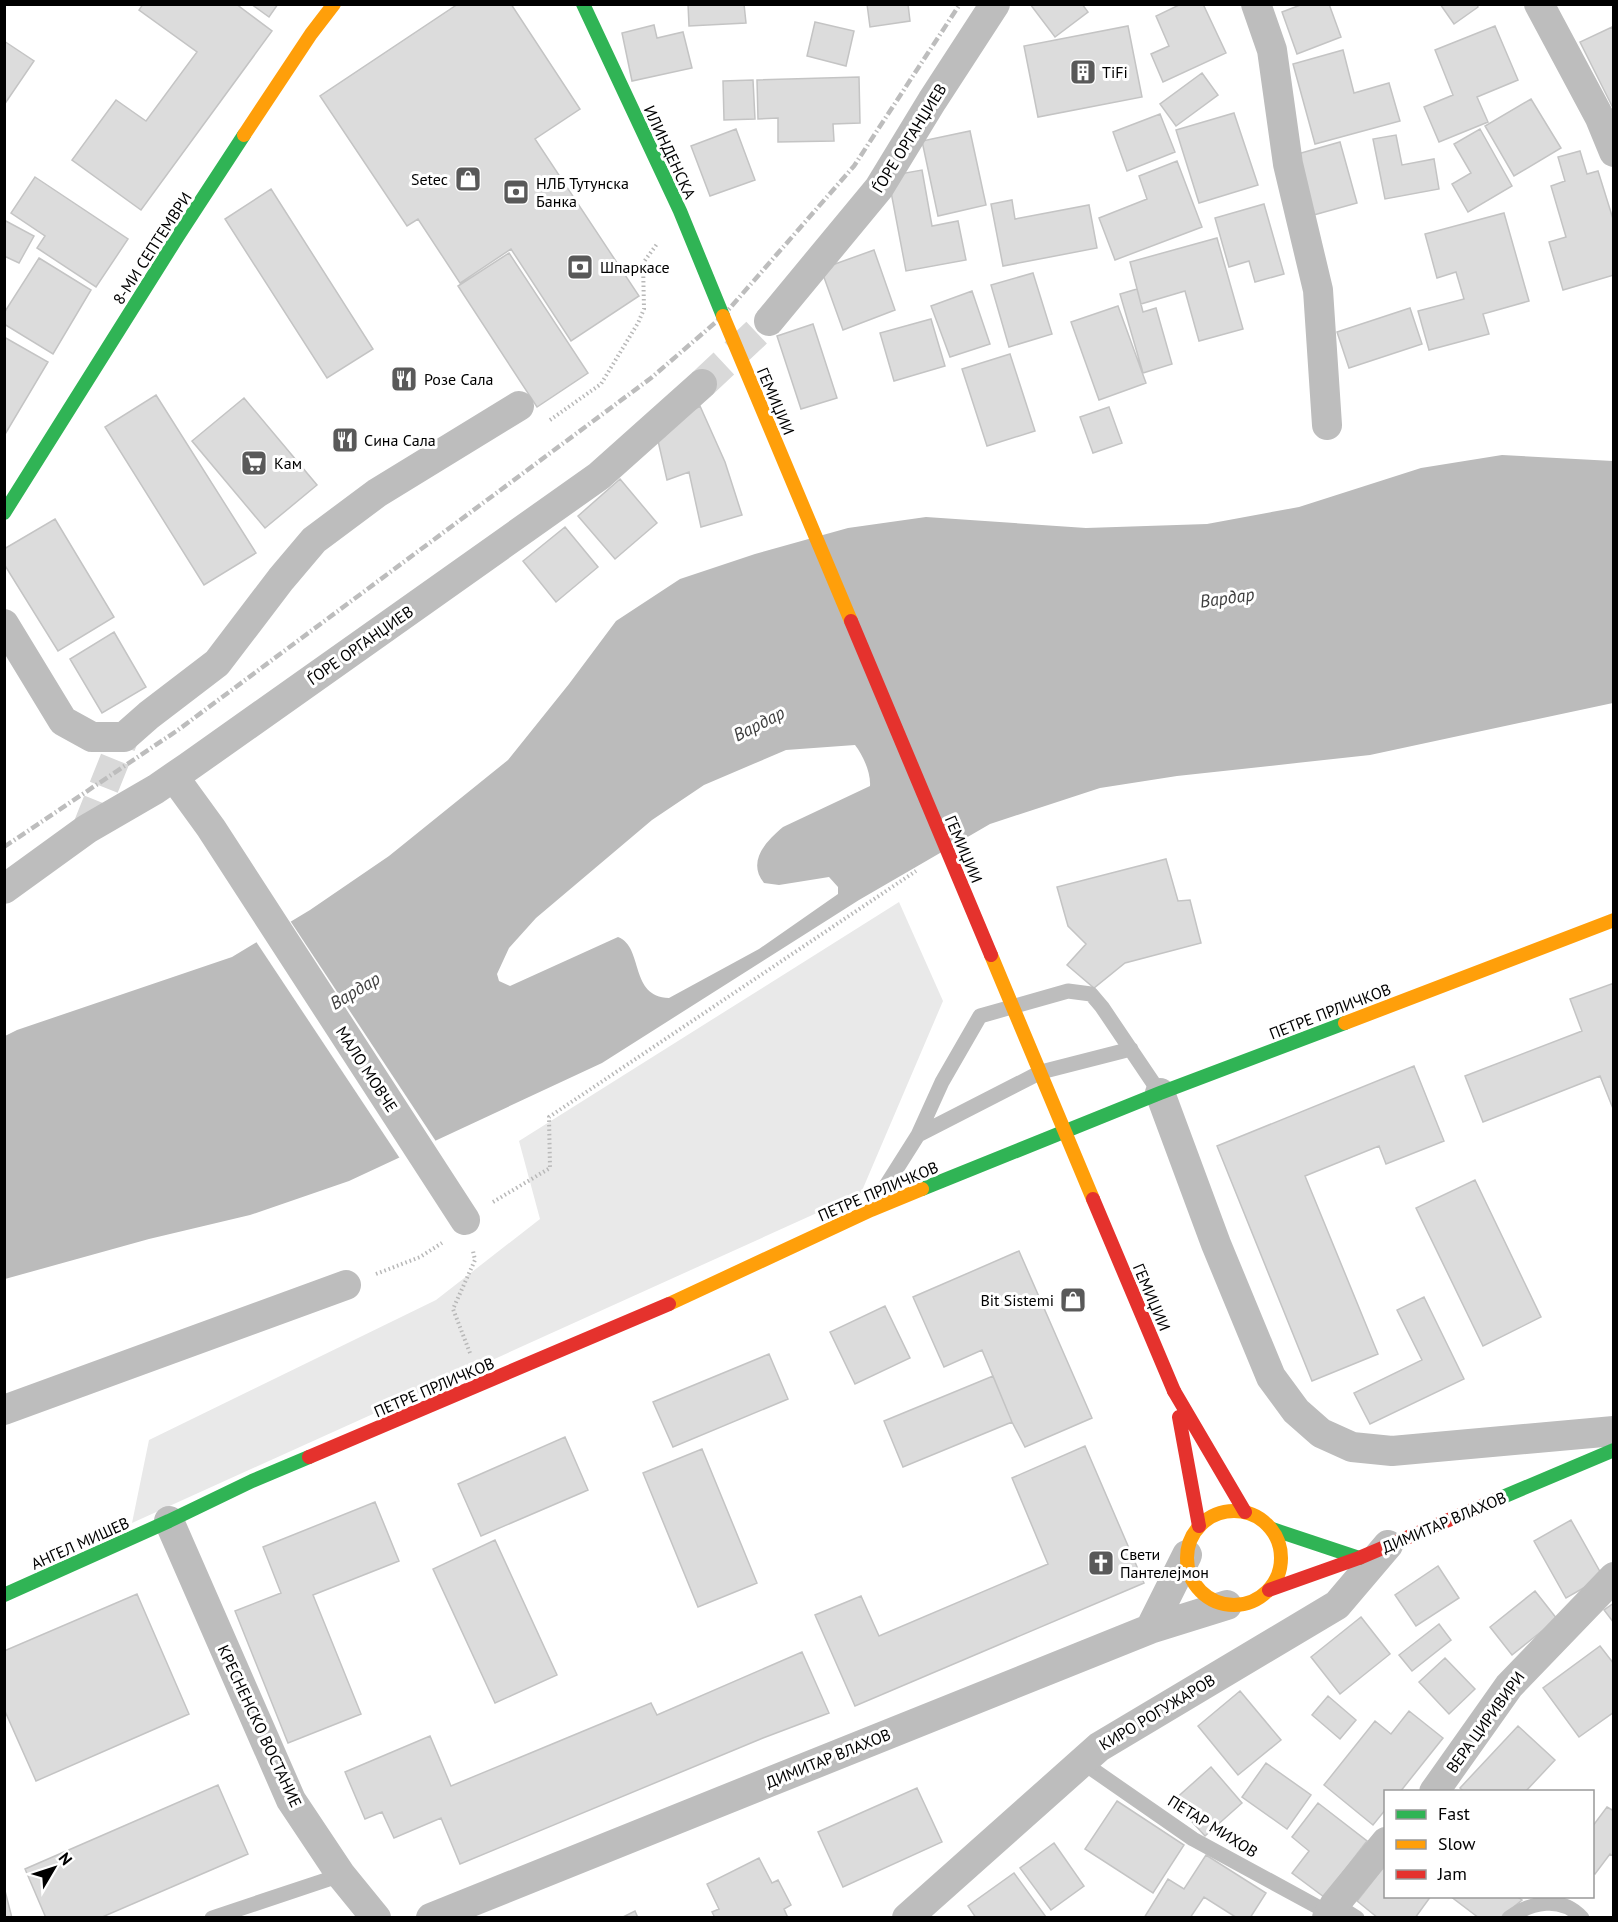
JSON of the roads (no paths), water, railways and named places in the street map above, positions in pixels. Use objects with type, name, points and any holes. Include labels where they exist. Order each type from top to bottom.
[{"type":"main road","name":"8-МИ СЕПТЕМВРИ","points":[[4,513],[178,236],[311,34],[334,4]]},
{"type":"main road","name":"ИЛИНДЕНСКА","points":[[583,4],[680,211],[723,316]]},
{"type":"main road","name":"ГЕМИЏИИ","points":[[723,316],[1175,1393]]},
{"type":"main road","name":"ПЕТРЕ ПРЛИЧКОВ","points":[[169,1521],[252,1481],[652,1312],[871,1210],[1160,1093],[1614,920]]},
{"type":"main road","points":[[1175,1393],[1245,1512]]},
{"type":"main road","points":[[1175,1393],[1199,1526]]},
{"type":"main road","name":"ДИМИТАР ВЛАХОВ","points":[[1269,1590],[1359,1558],[1614,1450]]},
{"type":"main road","points":[[1228,1511],[1245,1512],[1260,1518],[1272,1530],[1279,1544],[1281,1560],[1278,1576],[1269,1590],[1257,1599],[1243,1604],[1227,1605],[1211,1599],[1198,1588],[1189,1573],[1187,1556],[1190,1540],[1199,1526],[1212,1516],[1228,1511]]},
{"type":"main road","name":"АНГЕЛ МИШЕВ","points":[[4,1595],[169,1521]]},
{"type":"main road","points":[[1272,1530],[1359,1558]]},
{"type":"street","name":"ЃОРЕ ОРГАНЏИЕВ","points":[[769,321],[879,188],[995,4]]},
{"type":"street","points":[[1256,4],[1272,50],[1288,164],[1318,290],[1327,425]]},
{"type":"street","points":[[1539,4],[1600,118],[1614,152]]},
{"type":"street","name":"ЃОРЕ ОРГАНЏИЕВ","points":[[4,889],[87,829],[174,777],[599,476],[702,384]]},
{"type":"street","points":[[4,624],[63,721],[92,737],[124,737],[148,715],[217,663],[314,540],[377,493],[519,406]]},
{"type":"street","name":"МАЛО МОВЧЕ","points":[[174,777],[211,828],[465,1220]]},
{"type":"street","points":[[1160,1093],[1216,1244],[1271,1377],[1296,1411],[1320,1433],[1352,1447],[1392,1451],[1614,1431]]},
{"type":"street","points":[[4,1410],[346,1285]]},
{"type":"street","name":"КРЕСНЕНСКО ВОСТАНИЕ","points":[[169,1521],[291,1800],[341,1875],[375,1917]]},
{"type":"street","name":"КИРО РОГУЖАРОВ","points":[[907,1917],[1098,1747],[1337,1605],[1388,1545]]},
{"type":"street","points":[[1150,1629],[1187,1556]]},
{"type":"street","name":"ВЕРА ЦИРИВИРИ","points":[[1435,1790],[1509,1686],[1614,1577]]},
{"type":"street","name":"ДИМИТАР ВЛАХОВ","points":[[431,1917],[1150,1629],[1227,1605]]},
{"type":"street","points":[[1337,1913],[1384,1845]]},
{"type":"lane","points":[[871,1210],[918,1135],[942,1082],[980,1016],[1068,991],[1091,994],[1160,1093]]},
{"type":"lane","points":[[918,1135],[1041,1072],[1131,1049]]},
{"type":"lane","name":"ПЕТАР МИХОВ","points":[[1082,1762],[1193,1839],[1337,1913]]},
{"type":"lane","points":[[212,1917],[341,1875]]},
{"type":"lane","points":[[1509,1917],[1527,1906],[1539,1903],[1570,1908],[1582,1917]]},
{"type":"water","name":"Вардар","points":[[1502,455],[1613,461],[1613,703],[1370,755],[1177,776],[1100,788],[990,824],[859,900],[602,1063],[349,1181],[250,1215],[149,1239],[5,1279],[5,1036],[232,957],[310,910],[389,856],[508,760],[616,621],[680,579],[755,554],[848,528],[926,517],[1086,528],[1207,524],[1299,507],[1421,468]],"holes":[[[855,745],[864,759],[870,786],[783,827],[760,853],[757,867],[764,883],[779,885],[829,877],[838,887],[838,894],[759,949],[669,998],[656,996],[648,989],[642,981],[626,942],[618,937],[510,986],[499,981],[497,974],[509,948],[536,918],[652,820],[704,785],[786,750]]]},
{"type":"tunnel","points":[[702,384],[769,321]]},
{"type":"tunnel","points":[[87,829],[124,737]]},
{"type":"railway","points":[[4,847],[178,730],[651,378],[723,316],[854,166],[960,4]]},
{"type":"place","name":"TiFi","points":[[1083,72]]},
{"type":"place","name":"Setec","points":[[468,179]]},
{"type":"place","name":"НЛБ Тутунска Банка","points":[[516,192]]},
{"type":"place","name":"Шпаркасе","points":[[580,267]]},
{"type":"place","name":"Розе Сала","points":[[404,379]]},
{"type":"place","name":"Сина Сала","points":[[345,440]]},
{"type":"place","name":"Кам","points":[[254,463]]},
{"type":"place","name":"Bit Sistemi","points":[[1073,1300]]},
{"type":"place","name":"Свети Пантелејмон","points":[[1101,1563]]}]
